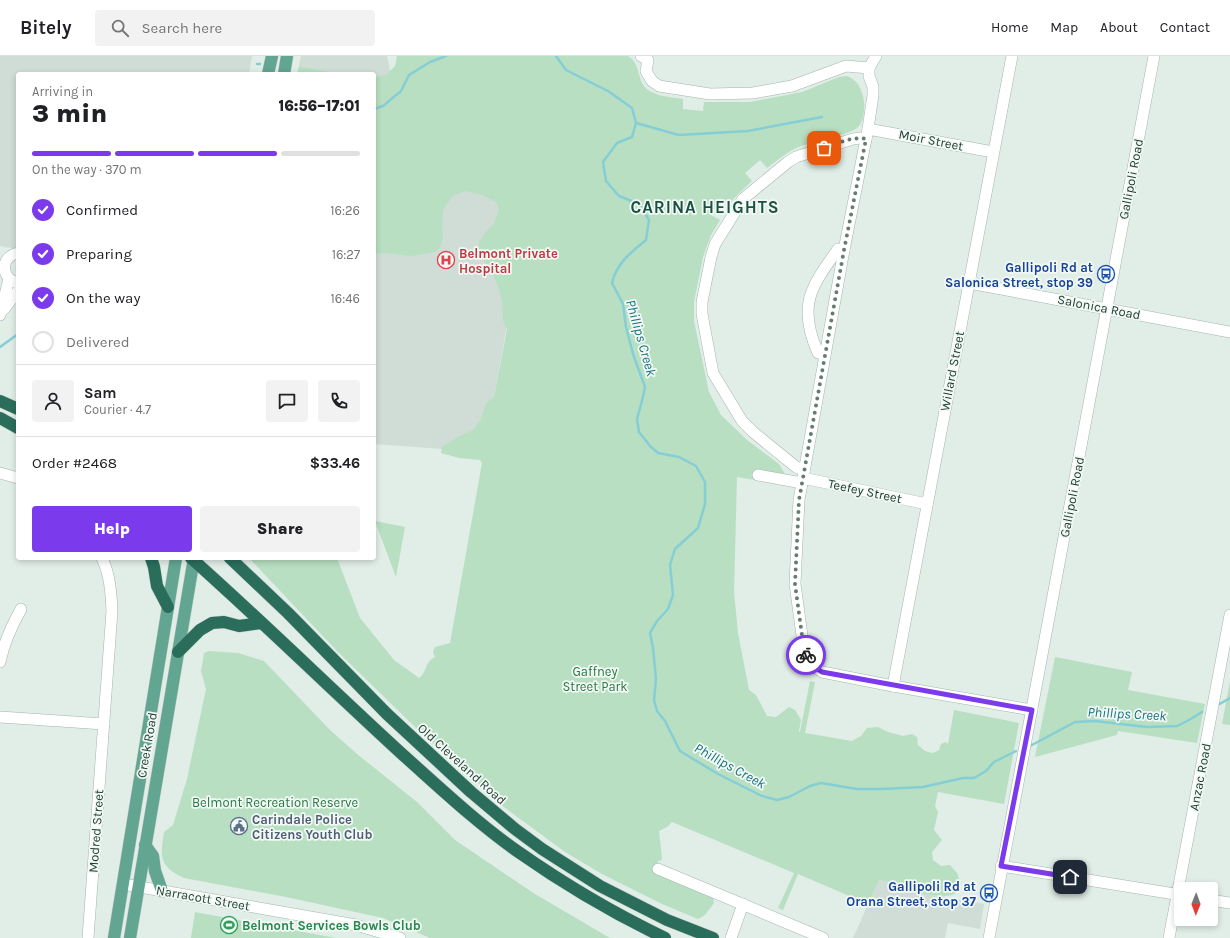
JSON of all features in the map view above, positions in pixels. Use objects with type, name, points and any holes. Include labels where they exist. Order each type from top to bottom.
[{"type":"highway","points":[[0,401],[16,408]]},
{"type":"highway","points":[[0,418],[16,427]]},
{"type":"highway","points":[[152,560],[157,586],[168,607]]},
{"type":"highway","points":[[194,560],[413,764],[487,828],[523,855],[579,892],[664,938]]},
{"type":"highway","name":"Old Cleveland Road","points":[[232,560],[387,714],[471,792],[515,829],[542,849],[600,886],[667,920],[713,938]]},
{"type":"highway","points":[[178,652],[200,630],[212,623],[224,622],[239,626],[261,623]]},
{"type":"main road","points":[[268,72],[272,56]]},
{"type":"main road","points":[[284,72],[287,59]]},
{"type":"main road","name":"Creek Road","points":[[114,938],[176,560]]},
{"type":"main road","name":"Creek Road","points":[[130,938],[193,560]]},
{"type":"main road","points":[[145,845],[153,856],[155,871],[162,891]]},
{"type":"street","points":[[876,56],[870,68],[869,76],[873,87],[873,95],[867,134],[844,250],[797,517],[795,584],[804,650],[810,664],[822,672],[1032,710]]},
{"type":"street","name":"Willard Street","points":[[893,686],[1012,56]]},
{"type":"street","name":"Gallipoli Road","points":[[989,938],[1001,866],[1032,710],[1154,56]]},
{"type":"street","points":[[646,57],[646,71],[652,81],[659,86],[710,94],[753,93],[792,86],[846,66],[870,68]]},
{"type":"street","name":"Moir Street","points":[[803,477],[796,467],[753,432],[742,421],[713,373],[702,314],[702,302],[715,244],[746,195],[788,162],[853,139],[860,138],[867,134],[993,152]]},
{"type":"street","points":[[825,354],[818,353],[814,343],[809,323],[808,304],[812,290],[818,278],[838,249],[844,250]]},
{"type":"street","points":[[1,313],[8,277],[4,266],[4,258],[16,254]]},
{"type":"street","name":"Salonica Road","points":[[969,283],[1230,332]]},
{"type":"street","points":[[1,313],[16,294]]},
{"type":"street","points":[[0,473],[16,477]]},
{"type":"street","name":"Teefey Street","points":[[758,475],[803,477],[927,504]]},
{"type":"street","name":"Modred Street","points":[[88,938],[112,611],[111,586],[106,565],[103,560]]},
{"type":"street","points":[[0,662],[3,646],[9,630],[20,609]]},
{"type":"street","name":"Anzac Road","points":[[1181,882],[1230,615]]},
{"type":"street","points":[[0,717],[104,724]]},
{"type":"street","points":[[1001,866],[1174,894]]},
{"type":"street","points":[[658,869],[823,938]]},
{"type":"street","name":"Narracott Street","points":[[123,884],[356,925],[384,935],[400,938]]},
{"type":"street","points":[[1218,901],[1230,903]]},
{"type":"street","points":[[732,938],[743,904]]},
{"type":"street","name":"Anzac Road","points":[[1169,938],[1174,916]]},
{"type":"shaded area","points":[[0,56],[252,56],[249,72],[16,72],[16,249],[0,246]]},
{"type":"shaded area","points":[[301,56],[387,56],[393,85],[376,81],[376,72],[330,72],[299,66]]},
{"type":"shaded area","name":"Belmont Private Hospital","points":[[376,157],[531,192],[484,452],[376,444]]},
{"type":"shaded area","points":[[879,880],[919,887],[918,892],[984,904],[980,929],[948,923],[945,938],[853,938]]},
{"type":"green space","name":"Gaffney Street Park","points":[[397,56],[628,56],[636,64],[640,79],[645,88],[662,96],[683,99],[683,109],[703,111],[704,102],[750,102],[802,92],[839,77],[847,76],[858,84],[863,96],[864,108],[862,122],[857,128],[853,131],[838,136],[806,144],[797,148],[767,168],[760,160],[745,173],[752,181],[729,204],[720,199],[711,215],[720,220],[711,235],[703,257],[694,302],[694,321],[709,392],[721,415],[747,440],[779,464],[785,474],[757,469],[755,480],[737,477],[734,592],[738,633],[749,690],[756,695],[767,716],[776,717],[789,707],[795,710],[801,720],[800,732],[810,681],[815,682],[805,733],[852,741],[861,736],[867,728],[878,727],[888,732],[903,736],[912,734],[917,737],[918,745],[925,751],[933,753],[939,750],[941,744],[945,742],[948,744],[954,710],[1019,723],[1004,804],[938,792],[935,806],[938,812],[934,830],[942,840],[932,852],[933,860],[941,866],[950,865],[957,873],[961,884],[957,892],[949,896],[932,895],[918,892],[919,887],[879,880],[868,904],[798,874],[783,910],[778,908],[794,873],[672,822],[667,827],[659,831],[662,858],[661,861],[659,860],[654,870],[713,896],[714,903],[705,915],[698,919],[662,904],[602,874],[565,852],[504,807],[414,726],[337,651],[251,560],[338,560],[360,618],[394,660],[419,678],[424,673],[427,664],[435,657],[433,652],[435,647],[450,643],[482,463],[480,460],[459,458],[441,453],[442,447],[473,430],[481,419],[486,403],[494,397],[507,329],[503,319],[502,302],[496,281],[478,252],[479,242],[486,231],[494,224],[499,209],[496,202],[482,195],[465,191],[453,196],[443,210],[443,236],[441,246],[435,252],[411,256],[385,253],[376,254],[376,77],[386,75],[395,66]]},
{"type":"green space","points":[[299,66],[330,72],[298,72]]},
{"type":"green space","points":[[376,521],[405,527],[396,577],[376,524]]},
{"type":"green space","name":"Belmont Recreation Reserve","points":[[209,651],[238,653],[264,661],[330,730],[357,754],[417,802],[455,840],[535,894],[610,938],[430,938],[383,918],[286,897],[184,878],[176,874],[166,865],[163,860],[162,848],[164,832],[173,825],[187,779],[206,689],[201,671],[204,653]]},
{"type":"green space","points":[[1055,657],[1132,672],[1128,690],[1205,704],[1197,743],[1118,731],[1117,735],[1035,757]]},
{"type":"green space","points":[[1230,681],[1230,725],[1222,724]]},
{"type":"green space","name":"Belmont Services Bowls Club","points":[[195,912],[336,938],[191,938]]},
{"type":"waterway","name":"Phillips Creek","points":[[376,108],[383,106],[401,91],[409,75],[430,62],[446,56]]},
{"type":"waterway","name":"Phillips Creek","points":[[556,56],[566,70],[608,91],[632,108],[636,123],[632,137],[617,143],[603,162],[606,181],[619,196],[639,204],[649,220],[646,240],[621,264],[612,283],[623,304],[626,327],[633,354],[645,387],[637,419],[639,432],[650,446],[658,453],[679,457],[696,466],[705,482],[705,504],[698,528],[675,549],[670,565],[673,595],[668,609],[657,621],[650,633],[656,679],[654,700],[657,711],[665,721],[680,751],[718,774],[762,796],[777,800],[789,797],[810,786],[821,783],[857,789],[882,789],[923,787],[963,778],[974,778],[986,771],[994,762],[1016,751]]},
{"type":"waterway","points":[[636,123],[679,135],[748,131],[822,117]]},
{"type":"waterway","name":"Phillips Creek","points":[[0,347],[16,335]]},
{"type":"waterway","name":"Phillips Creek","points":[[1216,706],[1230,698]]},
{"type":"waterway","name":"Phillips Creek","points":[[1030,746],[1075,722],[1095,721],[1147,727],[1177,726],[1202,712]]},
{"type":"way so far","points":[[806,655],[804,650],[795,584],[797,517],[844,250],[866,139],[853,139],[824,148]]},
{"type":"place","name":"Belmont Private Hospital","points":[[446,260]]},
{"type":"place","name":"Gallipoli Rd at Salonica Street, stop 39","points":[[1106,274]]},
{"type":"place","name":"Carindale Police Citizens Youth Club","points":[[239,826]]},
{"type":"place","name":"Gallipoli Rd at Orana Street, stop 37","points":[[989,893]]},
{"type":"place","name":"Belmont Services Bowls Club","points":[[229,925]]},
{"type":"district","name":"CARINA HEIGHTS","points":[[705,207]]},
{"type":"route","points":[[806,655],[810,664],[822,672],[1032,710],[1001,866],[1070,877]]}]
